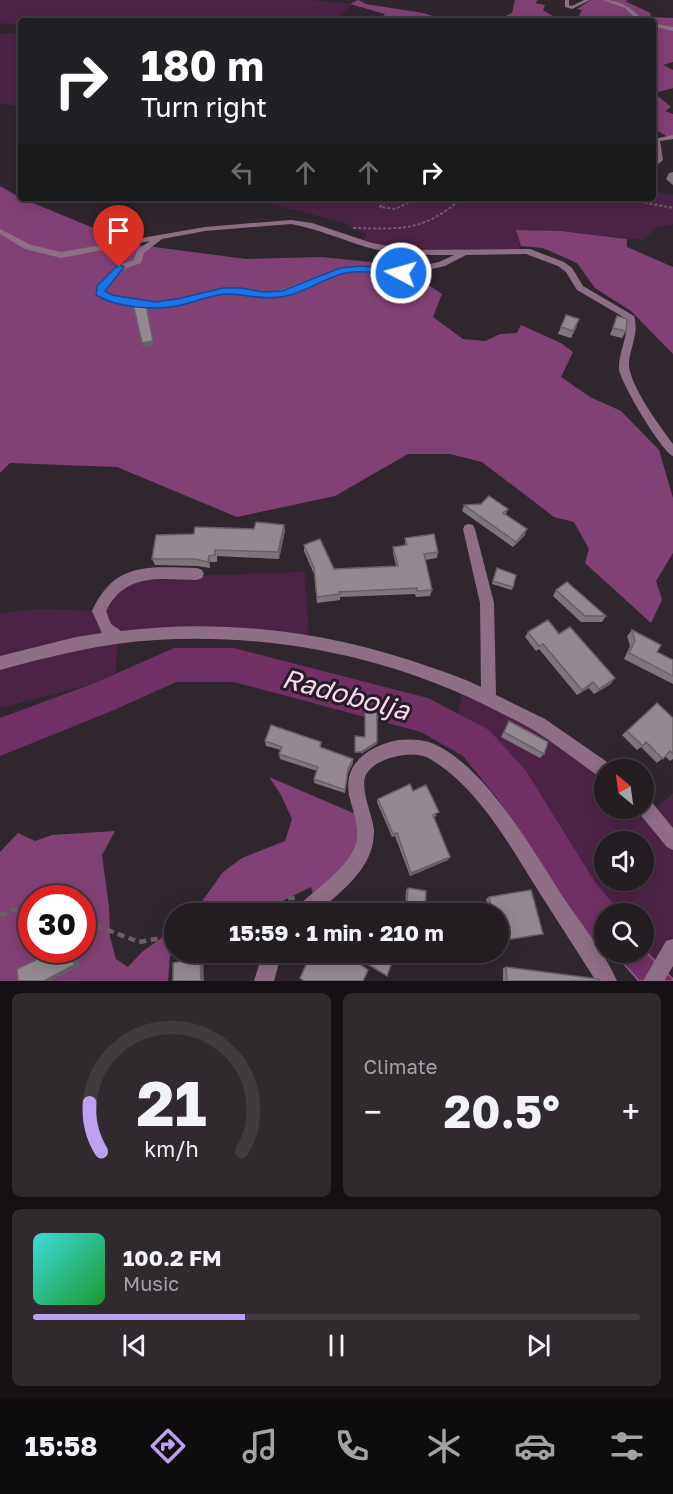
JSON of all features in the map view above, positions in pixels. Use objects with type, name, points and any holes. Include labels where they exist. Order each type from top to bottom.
[{"type":"street","points":[[567,1],[567,6],[573,8],[588,0]]},
{"type":"street","points":[[605,0],[627,7],[637,18]]},
{"type":"street","points":[[657,0],[673,2]]},
{"type":"street","points":[[656,25],[673,29]]},
{"type":"street","points":[[656,134],[673,138]]},
{"type":"street","points":[[656,141],[660,137]]},
{"type":"street","points":[[656,146],[659,160],[656,163]]},
{"type":"street","points":[[0,231],[28,247],[61,255],[220,226],[298,222],[389,249],[425,254],[512,251],[544,256],[569,270],[580,288],[626,312],[632,321],[632,331],[623,360],[623,370],[660,435],[673,452]]},
{"type":"street","points":[[164,236],[140,252],[138,261],[119,267],[100,288],[100,293],[109,298],[155,305],[171,304],[223,291],[276,295],[340,271],[361,269],[406,272],[452,260],[464,252]]},
{"type":"street","points":[[469,529],[487,603],[489,695]]},
{"type":"street","points":[[118,637],[106,628],[99,610],[112,587],[136,574],[197,574]]},
{"type":"street","points":[[0,663],[62,645],[118,637],[249,632],[291,639],[392,660],[489,695],[568,742],[594,762]]},
{"type":"street","points":[[315,901],[354,865],[362,851],[367,833],[355,778],[360,768],[370,759],[393,749],[408,747],[433,752],[452,766],[479,793],[508,829],[607,981]]},
{"type":"street","points":[[654,818],[673,841]]},
{"type":"street","points":[[653,981],[670,951]]},
{"type":"street","points":[[264,981],[270,963]]},
{"type":"path","points":[[386,201],[380,207],[385,210],[394,210],[412,201]]},
{"type":"path","points":[[352,228],[395,229],[422,226],[445,214],[459,201]]},
{"type":"path","points":[[636,201],[673,208]]},
{"type":"path","points":[[280,903],[290,898],[315,901]]},
{"type":"path","points":[[0,915],[18,908]]},
{"type":"path","points":[[96,923],[100,927],[139,942],[164,938]]},
{"type":"shaded area","points":[[0,0],[309,0],[350,4],[337,18],[18,18],[18,25],[0,23]]},
{"type":"shaded area","points":[[358,0],[366,4],[440,18],[382,18],[385,14],[350,4]]},
{"type":"shaded area","points":[[515,0],[538,0],[535,3],[545,5],[543,10],[556,18],[501,18],[512,13]]},
{"type":"shaded area","points":[[591,0],[629,0],[625,1],[650,13],[651,17],[673,18],[673,62],[663,65],[673,70],[673,88],[656,92],[656,18],[578,18],[582,10],[577,9]]},
{"type":"shaded area","points":[[18,33],[18,106],[0,103],[0,34]]},
{"type":"shaded area","points":[[656,95],[671,107],[665,111],[673,114],[673,137],[668,137],[656,130]]},
{"type":"shaded area","points":[[0,186],[18,196],[18,201],[28,201],[108,236],[123,235],[139,245],[246,259],[321,257],[399,265],[442,294],[433,317],[463,339],[485,341],[500,334],[517,333],[521,325],[561,343],[573,352],[561,377],[590,397],[621,411],[659,450],[673,498],[673,553],[656,581],[662,600],[651,623],[585,563],[589,549],[574,522],[554,517],[482,462],[450,454],[408,454],[335,496],[237,517],[117,467],[10,463],[0,473]]},
{"type":"shaded area","points":[[656,192],[673,195],[673,224],[656,228],[642,240],[561,231],[517,230],[520,251],[425,254],[362,242],[367,234],[343,222],[260,201],[656,201]]},
{"type":"shaded area","points":[[516,230],[561,231],[627,239],[627,247],[673,267],[673,354],[631,311],[595,288],[577,263],[543,248],[521,246]]},
{"type":"shaded area","points":[[304,572],[308,618],[307,642],[291,639],[118,637],[115,678],[0,708],[0,613],[42,609],[99,611],[127,578]]},
{"type":"shaded area","points":[[463,685],[594,764],[594,819],[654,819],[654,810],[673,793],[673,948],[660,967],[654,961],[654,903],[604,903],[595,891],[654,891],[654,831],[594,831],[594,889],[520,781],[477,736],[457,724]]},
{"type":"shaded area","points":[[269,777],[365,818],[362,851],[315,901],[311,887],[278,903],[201,903],[223,872],[242,858],[285,841],[292,819],[281,795]]},
{"type":"shaded area","points":[[115,831],[102,855],[109,907],[110,937],[116,959],[128,967],[142,952],[164,936],[164,963],[169,963],[168,981],[0,981],[0,852],[18,833],[35,841],[52,835]]},
{"type":"shaded area","points":[[584,877],[604,903],[594,903],[594,929],[567,895]]},
{"type":"shaded area","points":[[654,960],[673,979],[673,981],[639,981],[623,963],[654,963]]},
{"type":"building","points":[[133,304],[146,305],[153,341],[142,343]]},
{"type":"building","points":[[566,315],[579,319],[573,331],[561,327]]},
{"type":"building","points":[[617,316],[627,319],[626,331],[613,328]]},
{"type":"building","points":[[489,496],[508,509],[503,513],[527,529],[516,542],[464,505],[481,504]]},
{"type":"building","points":[[256,522],[284,525],[278,552],[215,550],[215,555],[209,556],[208,562],[195,559],[152,559],[156,535],[194,534],[195,527],[254,529]]},
{"type":"building","points":[[434,534],[438,552],[424,554],[432,590],[417,591],[417,588],[339,592],[340,594],[317,597],[314,568],[304,545],[320,539],[334,569],[398,566],[393,547],[407,545],[405,538]]},
{"type":"building","points":[[497,568],[516,575],[513,587],[493,581]]},
{"type":"building","points":[[567,582],[606,616],[585,616],[556,590]]},
{"type":"building","points":[[548,620],[559,634],[570,627],[615,678],[599,689],[593,682],[582,690],[543,644],[539,646],[528,632]]},
{"type":"building","points":[[632,630],[661,645],[657,652],[673,660],[673,676],[629,653],[635,641]]},
{"type":"building","points":[[657,703],[673,718],[673,754],[670,751],[663,759],[646,742],[643,746],[627,731]]},
{"type":"building","points":[[365,711],[377,712],[377,742],[361,752],[355,752],[355,736],[365,737]]},
{"type":"building","points":[[509,721],[548,742],[544,754],[504,732]]},
{"type":"building","points":[[271,725],[321,742],[320,747],[353,759],[348,769],[345,790],[314,779],[318,767],[279,754],[282,747],[265,741]]},
{"type":"building","points":[[410,784],[413,791],[426,785],[439,812],[433,815],[450,857],[411,873],[397,833],[393,834],[378,799]]},
{"type":"building","points":[[408,888],[426,891],[425,903],[407,903]]},
{"type":"building","points":[[531,890],[543,934],[509,939],[509,903],[490,903],[489,897]]},
{"type":"building","points":[[29,963],[74,963],[74,965],[44,981],[18,981],[17,969]]},
{"type":"building","points":[[173,963],[200,963],[201,981],[173,981]]},
{"type":"building","points":[[307,963],[358,963],[368,970],[363,981],[304,981],[300,978]]},
{"type":"building","points":[[370,963],[392,963],[387,976],[369,965]]},
{"type":"building","points":[[506,967],[598,979],[600,981],[507,981]]},
{"type":"waterway","name":"Radobolja","points":[[0,737],[101,698],[174,665],[234,665],[428,716],[476,743],[512,785],[580,897],[594,914]]},
{"type":"route","points":[[119,267],[100,288],[100,293],[109,298],[155,305],[177,303],[223,291],[242,291],[263,295],[283,294],[340,271],[361,269],[401,273]]}]
